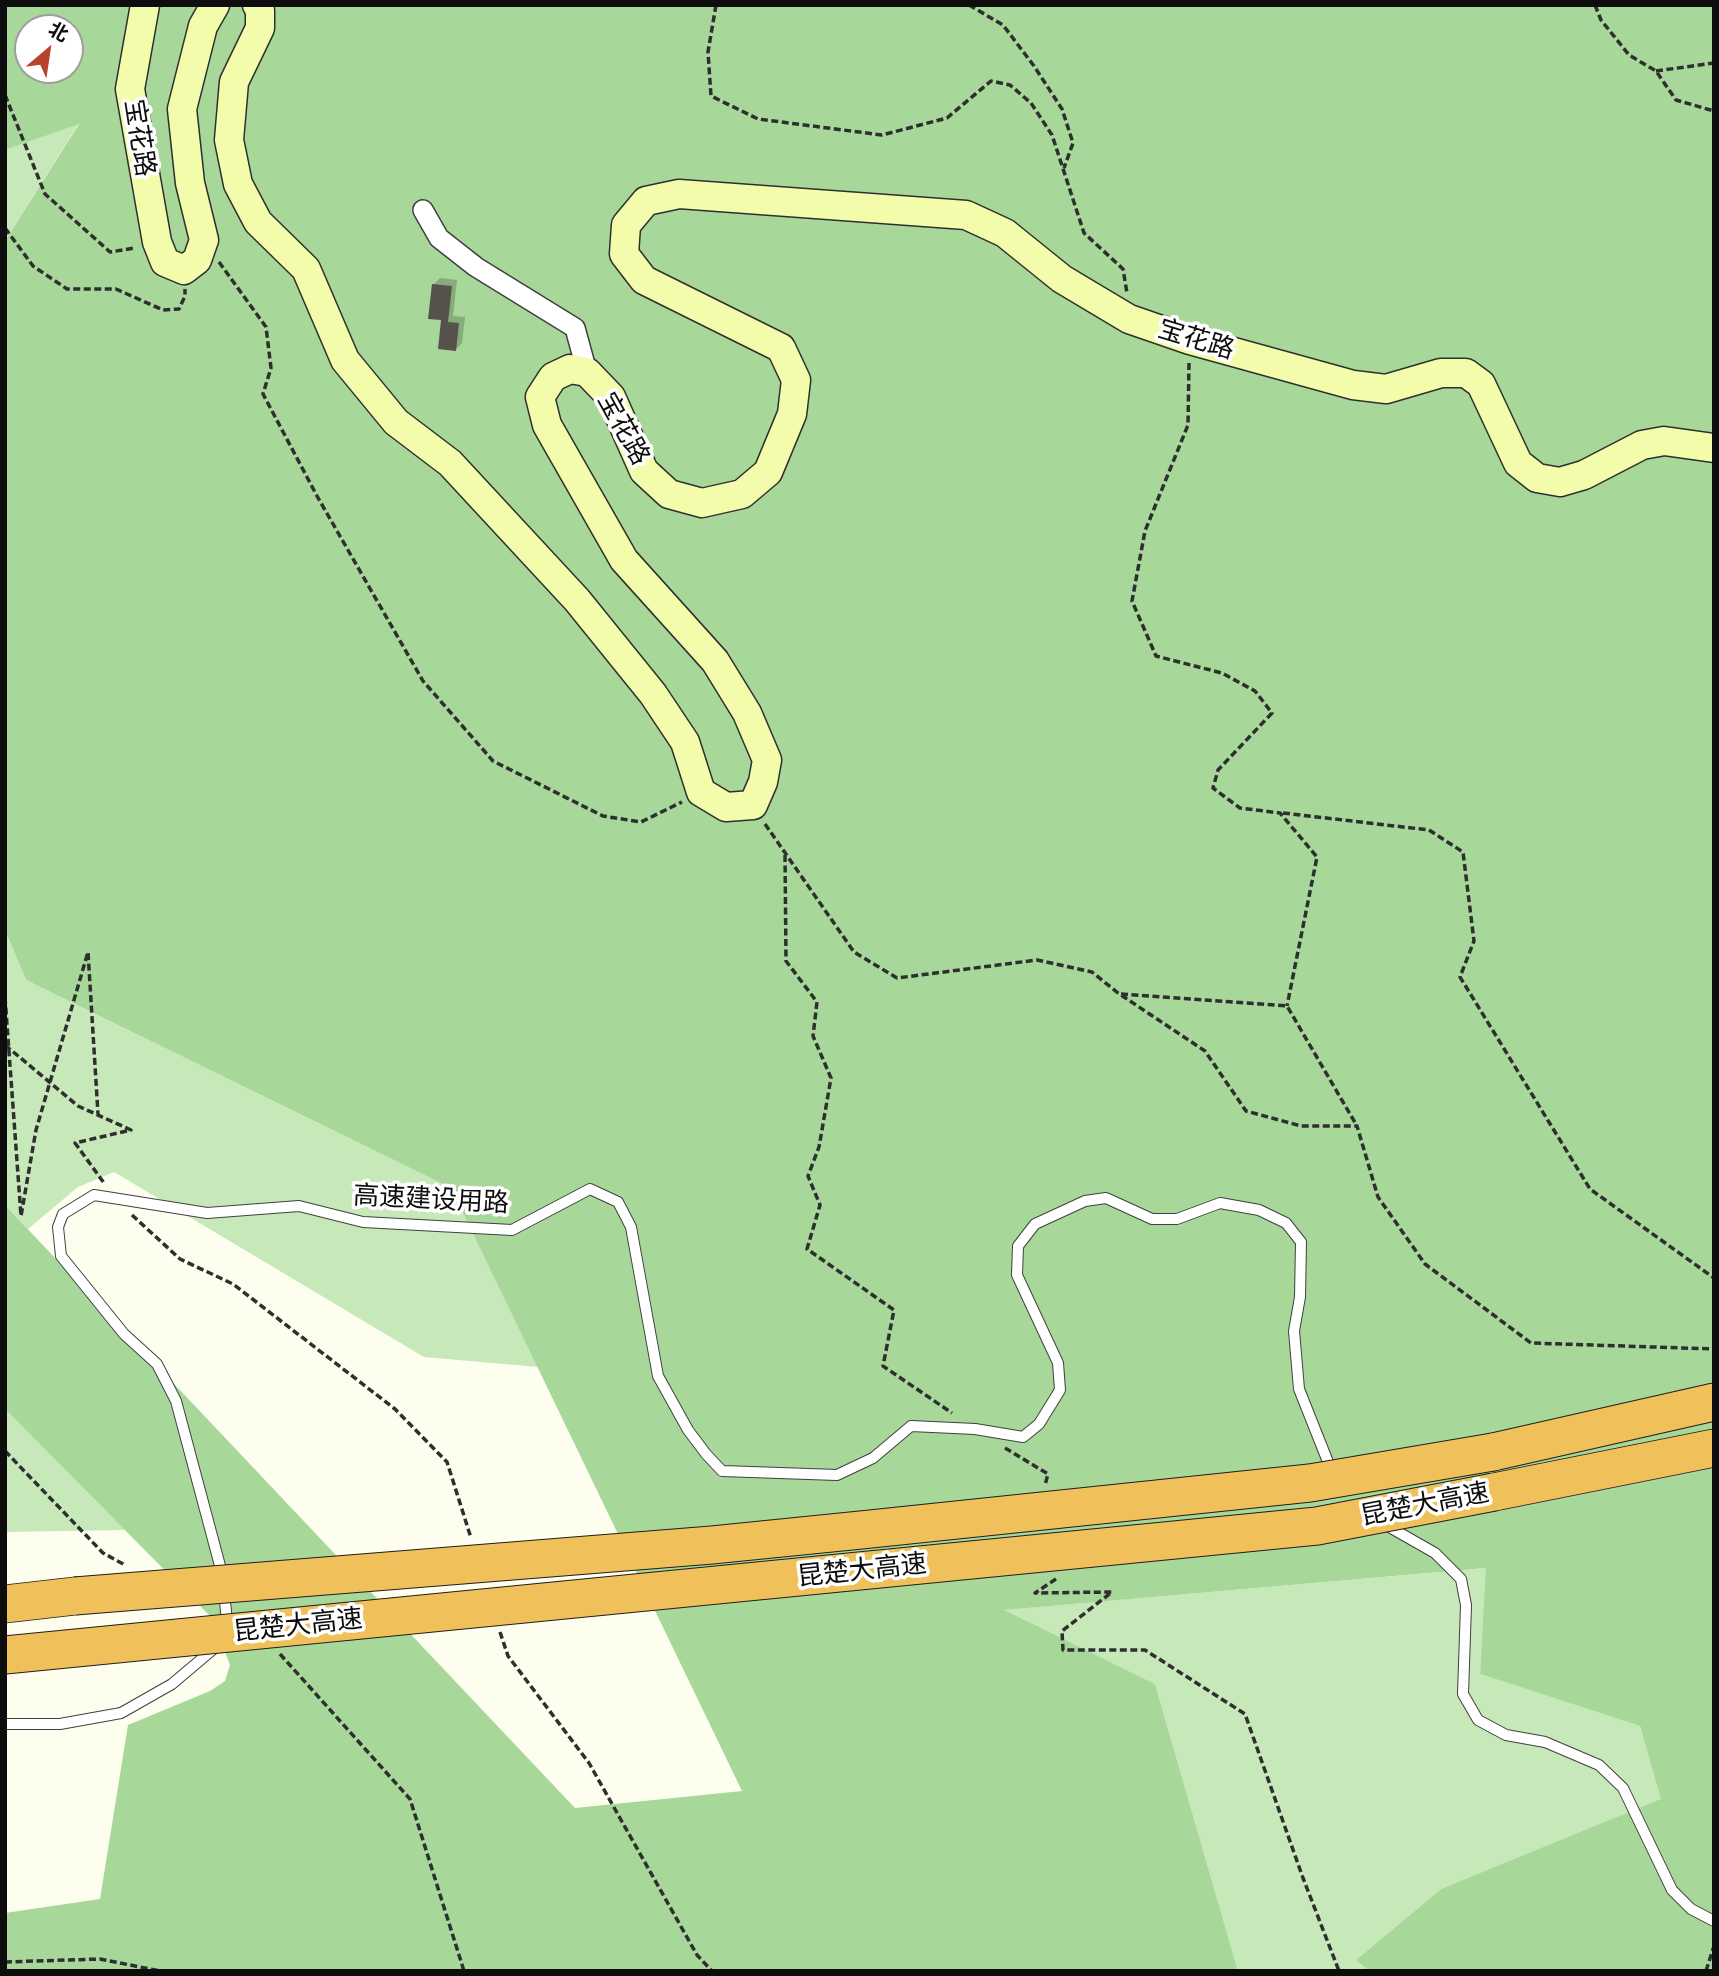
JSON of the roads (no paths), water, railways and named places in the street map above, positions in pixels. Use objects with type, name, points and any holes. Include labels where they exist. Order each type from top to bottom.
[{"type":"highway","name":"昆楚大高速","points":[[5,1604],[75,1596],[712,1545],[1310,1483],[1493,1452],[1714,1402]]},
{"type":"highway","name":"昆楚大高速","points":[[5,1655],[1317,1527],[1714,1448]]},
{"type":"main road","name":"宝花路","points":[[145,5],[130,89],[157,242],[165,262],[184,270],[197,260],[204,240],[190,183],[183,109],[203,26],[215,5]]},
{"type":"main road","name":"宝花路","points":[[257,5],[260,10],[260,28],[234,82],[229,140],[239,184],[258,222],[306,269],[345,360],[396,422],[450,463],[577,600],[653,694],[685,742],[701,792],[726,807],[753,805],[763,782],[767,760],[747,713],[715,661],[624,560],[547,425],[540,397],[554,377],[570,369],[587,372],[611,397],[645,471],[669,494],[702,503],[742,494],[768,472],[792,414],[796,380],[781,348],[644,280],[624,254],[626,225],[646,201],[679,194],[966,215],[1005,233],[1062,279],[1129,319],[1190,340],[1353,385],[1386,389],[1441,373],[1466,373],[1481,384],[1518,463],[1537,478],[1560,482],[1572,479],[1642,445],[1664,441],[1714,448]]},
{"type":"street","points":[[423,210],[439,238],[476,267],[575,328],[587,372]]},
{"type":"lane","name":"高速建设用路","points":[[5,1724],[60,1724],[121,1713],[172,1684],[216,1649],[227,1621],[222,1566],[176,1401],[157,1364],[124,1334],[61,1256],[58,1227],[62,1214],[94,1195],[207,1213],[299,1206],[363,1222],[512,1230],[590,1189],[618,1202],[631,1227],[658,1376],[688,1430],[706,1454],[722,1471],[837,1475],[873,1458],[911,1426],[975,1429],[1023,1437],[1040,1424],[1060,1390],[1058,1363],[1017,1275],[1018,1246],[1035,1224],[1085,1201],[1106,1198],[1152,1219],[1177,1219],[1220,1203],[1259,1210],[1286,1223],[1301,1242],[1300,1297],[1294,1331],[1299,1389],[1329,1468],[1344,1487]]},
{"type":"lane","points":[[1359,1506],[1367,1515],[1435,1553],[1461,1579],[1466,1605],[1463,1694],[1478,1720],[1506,1734],[1545,1742],[1599,1765],[1623,1788],[1672,1890],[1691,1909],[1714,1921]]}]
